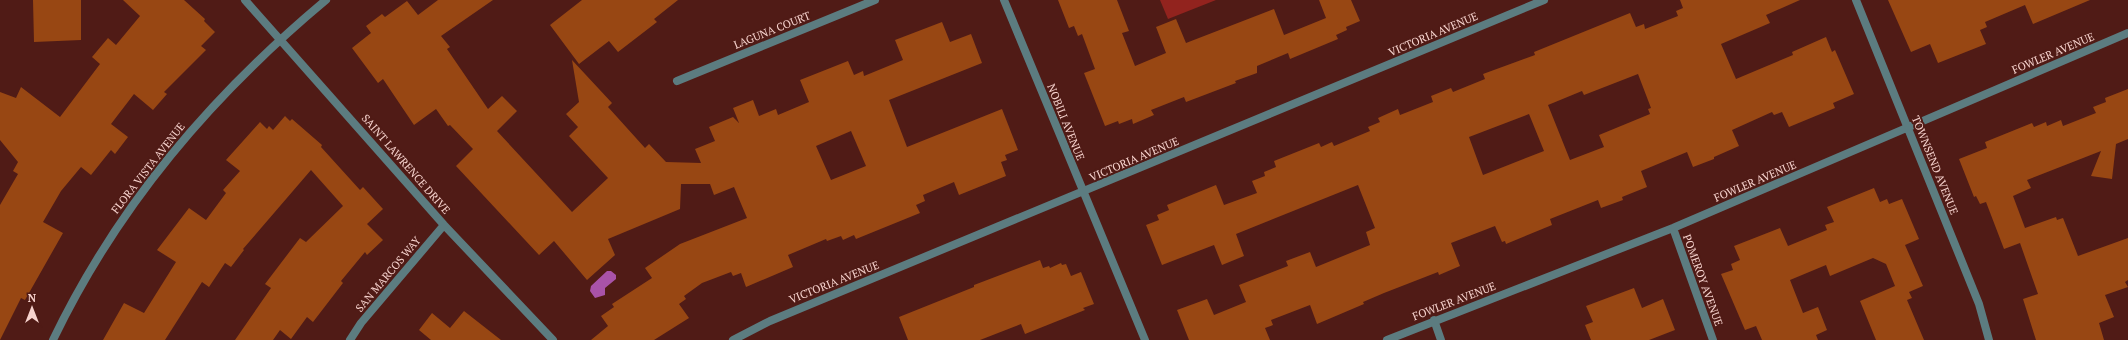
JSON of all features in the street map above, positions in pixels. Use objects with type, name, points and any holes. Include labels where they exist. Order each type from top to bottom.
[{"type":"street","name":"SAINT LAWRENCE DRIVE","points":[[245,0],[444,225],[553,340]]},
{"type":"street","name":"FLORA VISTA AVENUE","points":[[53,340],[73,298],[126,213],[183,138],[264,54],[326,0]]},
{"type":"street","name":"LAGUNA COURT","points":[[678,81],[875,0]]},
{"type":"street","name":"NOBILI AVENUE","points":[[1004,0],[1145,340]]},
{"type":"street","name":"VICTORIA AVENUE","points":[[733,340],[770,321],[1544,0]]},
{"type":"street","name":"TOWNSEND AVENUE","points":[[1856,0],[1979,304],[1989,340]]},
{"type":"street","name":"FOWLER AVENUE","points":[[1387,340],[1434,320],[1673,228],[2128,33]]},
{"type":"street","name":"SAN MARCOS WAY","points":[[350,340],[361,323],[444,225]]},
{"type":"street","name":"POMEROY AVENUE","points":[[1673,228],[1713,340]]},
{"type":"street","points":[[1434,320],[1441,340]]},
{"type":"shaded area","points":[[1160,0],[1216,0],[1168,19]]},
{"type":"shaded area","points":[[607,271],[611,271],[616,275],[616,279],[605,288],[605,295],[595,298],[590,291],[591,286]]},
{"type":"building","points":[[33,0],[81,0],[81,40],[34,42]]},
{"type":"building","points":[[123,0],[184,0],[205,19],[204,21],[215,32],[201,46],[206,50],[164,92],[167,94],[153,110],[134,94],[111,124],[128,137],[115,154],[111,150],[91,175],[81,167],[61,191],[43,222],[63,233],[25,300],[21,298],[0,340],[0,205],[18,174],[13,171],[18,162],[0,140],[0,92],[16,98],[21,87],[60,117],[100,64],[92,57],[108,38],[116,45],[140,16]]},
{"type":"building","points":[[438,0],[493,0],[441,36],[450,47],[447,49],[488,109],[502,96],[517,111],[497,131],[572,212],[608,178],[569,136],[578,127],[566,114],[579,102],[572,60],[612,103],[608,107],[645,148],[649,144],[666,162],[701,163],[695,149],[715,141],[709,127],[733,117],[739,123],[733,108],[753,100],[759,116],[776,109],[778,115],[809,102],[800,80],[848,61],[854,75],[863,71],[864,76],[903,60],[895,40],[942,22],[950,42],[971,34],[982,63],[889,100],[907,147],[1002,109],[1018,150],[1005,155],[1007,160],[1001,162],[1006,176],[959,195],[954,182],[923,195],[925,201],[916,205],[920,213],[856,239],[854,235],[843,240],[841,236],[827,241],[826,239],[788,255],[793,267],[746,287],[741,273],[733,276],[731,272],[702,283],[684,296],[686,299],[679,304],[689,318],[654,340],[591,340],[608,326],[601,316],[614,307],[612,304],[652,278],[645,268],[680,244],[747,218],[734,187],[714,195],[710,184],[681,184],[680,209],[608,239],[615,255],[587,280],[554,241],[539,255],[456,166],[473,149],[450,125],[448,126],[436,109],[414,125],[383,79],[378,83],[352,48],[371,33],[366,26],[382,14],[385,17],[407,1],[418,15]],"holes":[[[851,131],[866,166],[831,180],[816,146]]]},
{"type":"building","points":[[582,0],[678,0],[654,19],[657,22],[618,52],[609,41],[579,64],[550,25]]},
{"type":"building","points":[[1058,0],[1117,0],[1129,31],[1122,33],[1135,66],[1166,53],[1156,27],[1176,19],[1186,43],[1274,9],[1284,35],[1326,18],[1319,0],[1351,0],[1360,21],[1346,27],[1347,30],[1336,35],[1338,39],[1290,59],[1288,53],[1257,66],[1257,73],[1235,81],[1236,83],[1186,102],[1184,97],[1151,110],[1154,115],[1133,124],[1132,119],[1119,124],[1118,121],[1105,126],[1084,73],[1095,69],[1082,34],[1078,36],[1074,26],[1069,28]]},
{"type":"building","points":[[1680,0],[1800,0],[1766,15],[1770,23],[1721,44],[1736,79],[1793,55],[1792,52],[1826,37],[1832,52],[1835,50],[1854,94],[1833,103],[1835,108],[1789,127],[1782,112],[1774,115],[1772,112],[1732,130],[1739,146],[1714,157],[1714,159],[1693,167],[1687,152],[1641,171],[1647,187],[1622,197],[1623,200],[1601,208],[1598,200],[1550,219],[1552,225],[1506,244],[1505,241],[1502,242],[1495,226],[1451,243],[1460,266],[1439,275],[1438,272],[1384,293],[1363,302],[1364,304],[1317,324],[1310,305],[1271,320],[1273,325],[1265,328],[1270,340],[1189,340],[1177,310],[1207,299],[1214,315],[1246,302],[1239,285],[1288,266],[1286,261],[1310,252],[1316,267],[1370,245],[1366,232],[1375,228],[1358,185],[1236,234],[1244,256],[1222,265],[1214,245],[1162,265],[1146,225],[1159,220],[1157,215],[1169,210],[1167,205],[1216,185],[1224,205],[1257,193],[1252,181],[1265,176],[1264,172],[1276,167],[1274,161],[1319,143],[1321,147],[1332,142],[1334,146],[1370,131],[1368,127],[1380,122],[1378,118],[1398,109],[1400,115],[1433,102],[1431,96],[1451,88],[1453,92],[1485,79],[1483,74],[1535,55],[1534,52],[1630,13],[1636,27],[1644,24],[1645,29],[1678,16],[1676,11],[1683,8]],"holes":[[[1638,74],[1651,108],[1648,109],[1650,114],[1599,135],[1604,147],[1570,160],[1548,105],[1582,91],[1584,95]],[[1529,114],[1544,151],[1483,175],[1469,137]]]},
{"type":"building","points":[[1888,0],[2090,0],[2033,24],[2025,5],[1985,22],[1987,27],[1980,30],[1986,44],[1938,63],[1930,44],[1911,52]]},
{"type":"building","points":[[2128,89],[2128,139],[2116,144],[2112,179],[2091,176],[2101,151],[2027,180],[2031,188],[2013,196],[2025,228],[2056,217],[2057,220],[2063,218],[2078,256],[2128,238],[2128,280],[2125,282],[2128,287],[2105,295],[2114,317],[2099,323],[2104,340],[2036,340],[2023,299],[2038,294],[2020,243],[2004,249],[1986,202],[1980,204],[1976,196],[1974,197],[1959,159],[1987,148],[1985,142],[2032,123],[2034,127],[2046,122],[2047,126],[2061,120],[2063,126],[2096,113],[2093,107],[2106,102],[2105,98]]},
{"type":"building","points":[[285,116],[290,121],[292,119],[322,145],[321,147],[360,190],[363,187],[383,209],[367,224],[383,240],[367,255],[365,252],[341,281],[343,283],[313,322],[307,317],[291,339],[280,330],[273,340],[235,340],[271,288],[265,284],[300,238],[306,242],[343,206],[311,170],[243,249],[244,250],[231,267],[225,263],[209,287],[202,282],[165,340],[103,340],[124,303],[144,313],[176,262],[157,250],[189,208],[206,220],[226,193],[223,190],[240,171],[226,160],[260,122],[267,129],[269,126],[273,130]]},
{"type":"building","points":[[1874,188],[1880,202],[1887,199],[1889,204],[1902,199],[1919,239],[1905,245],[1923,286],[1909,292],[1912,298],[1907,300],[1924,340],[1876,340],[1860,301],[1895,286],[1886,264],[1873,258],[1830,276],[1826,265],[1790,280],[1803,313],[1818,307],[1827,330],[1816,335],[1818,340],[1762,340],[1756,326],[1745,330],[1721,274],[1733,270],[1731,264],[1740,260],[1734,246],[1780,228],[1788,246],[1827,230],[1825,225],[1834,222],[1827,207]]},
{"type":"building","points":[[1040,260],[1043,268],[1049,266],[1050,268],[1061,263],[1062,265],[1066,264],[1071,276],[1081,272],[1094,304],[1083,308],[1085,310],[1025,334],[1021,324],[980,340],[908,340],[899,317],[974,287],[974,285]]},
{"type":"building","points":[[1634,288],[1642,308],[1663,299],[1675,330],[1649,340],[1591,340],[1585,325],[1593,322],[1586,306]]},
{"type":"building","points":[[464,311],[501,340],[431,340],[419,330],[432,313],[450,328]]}]
